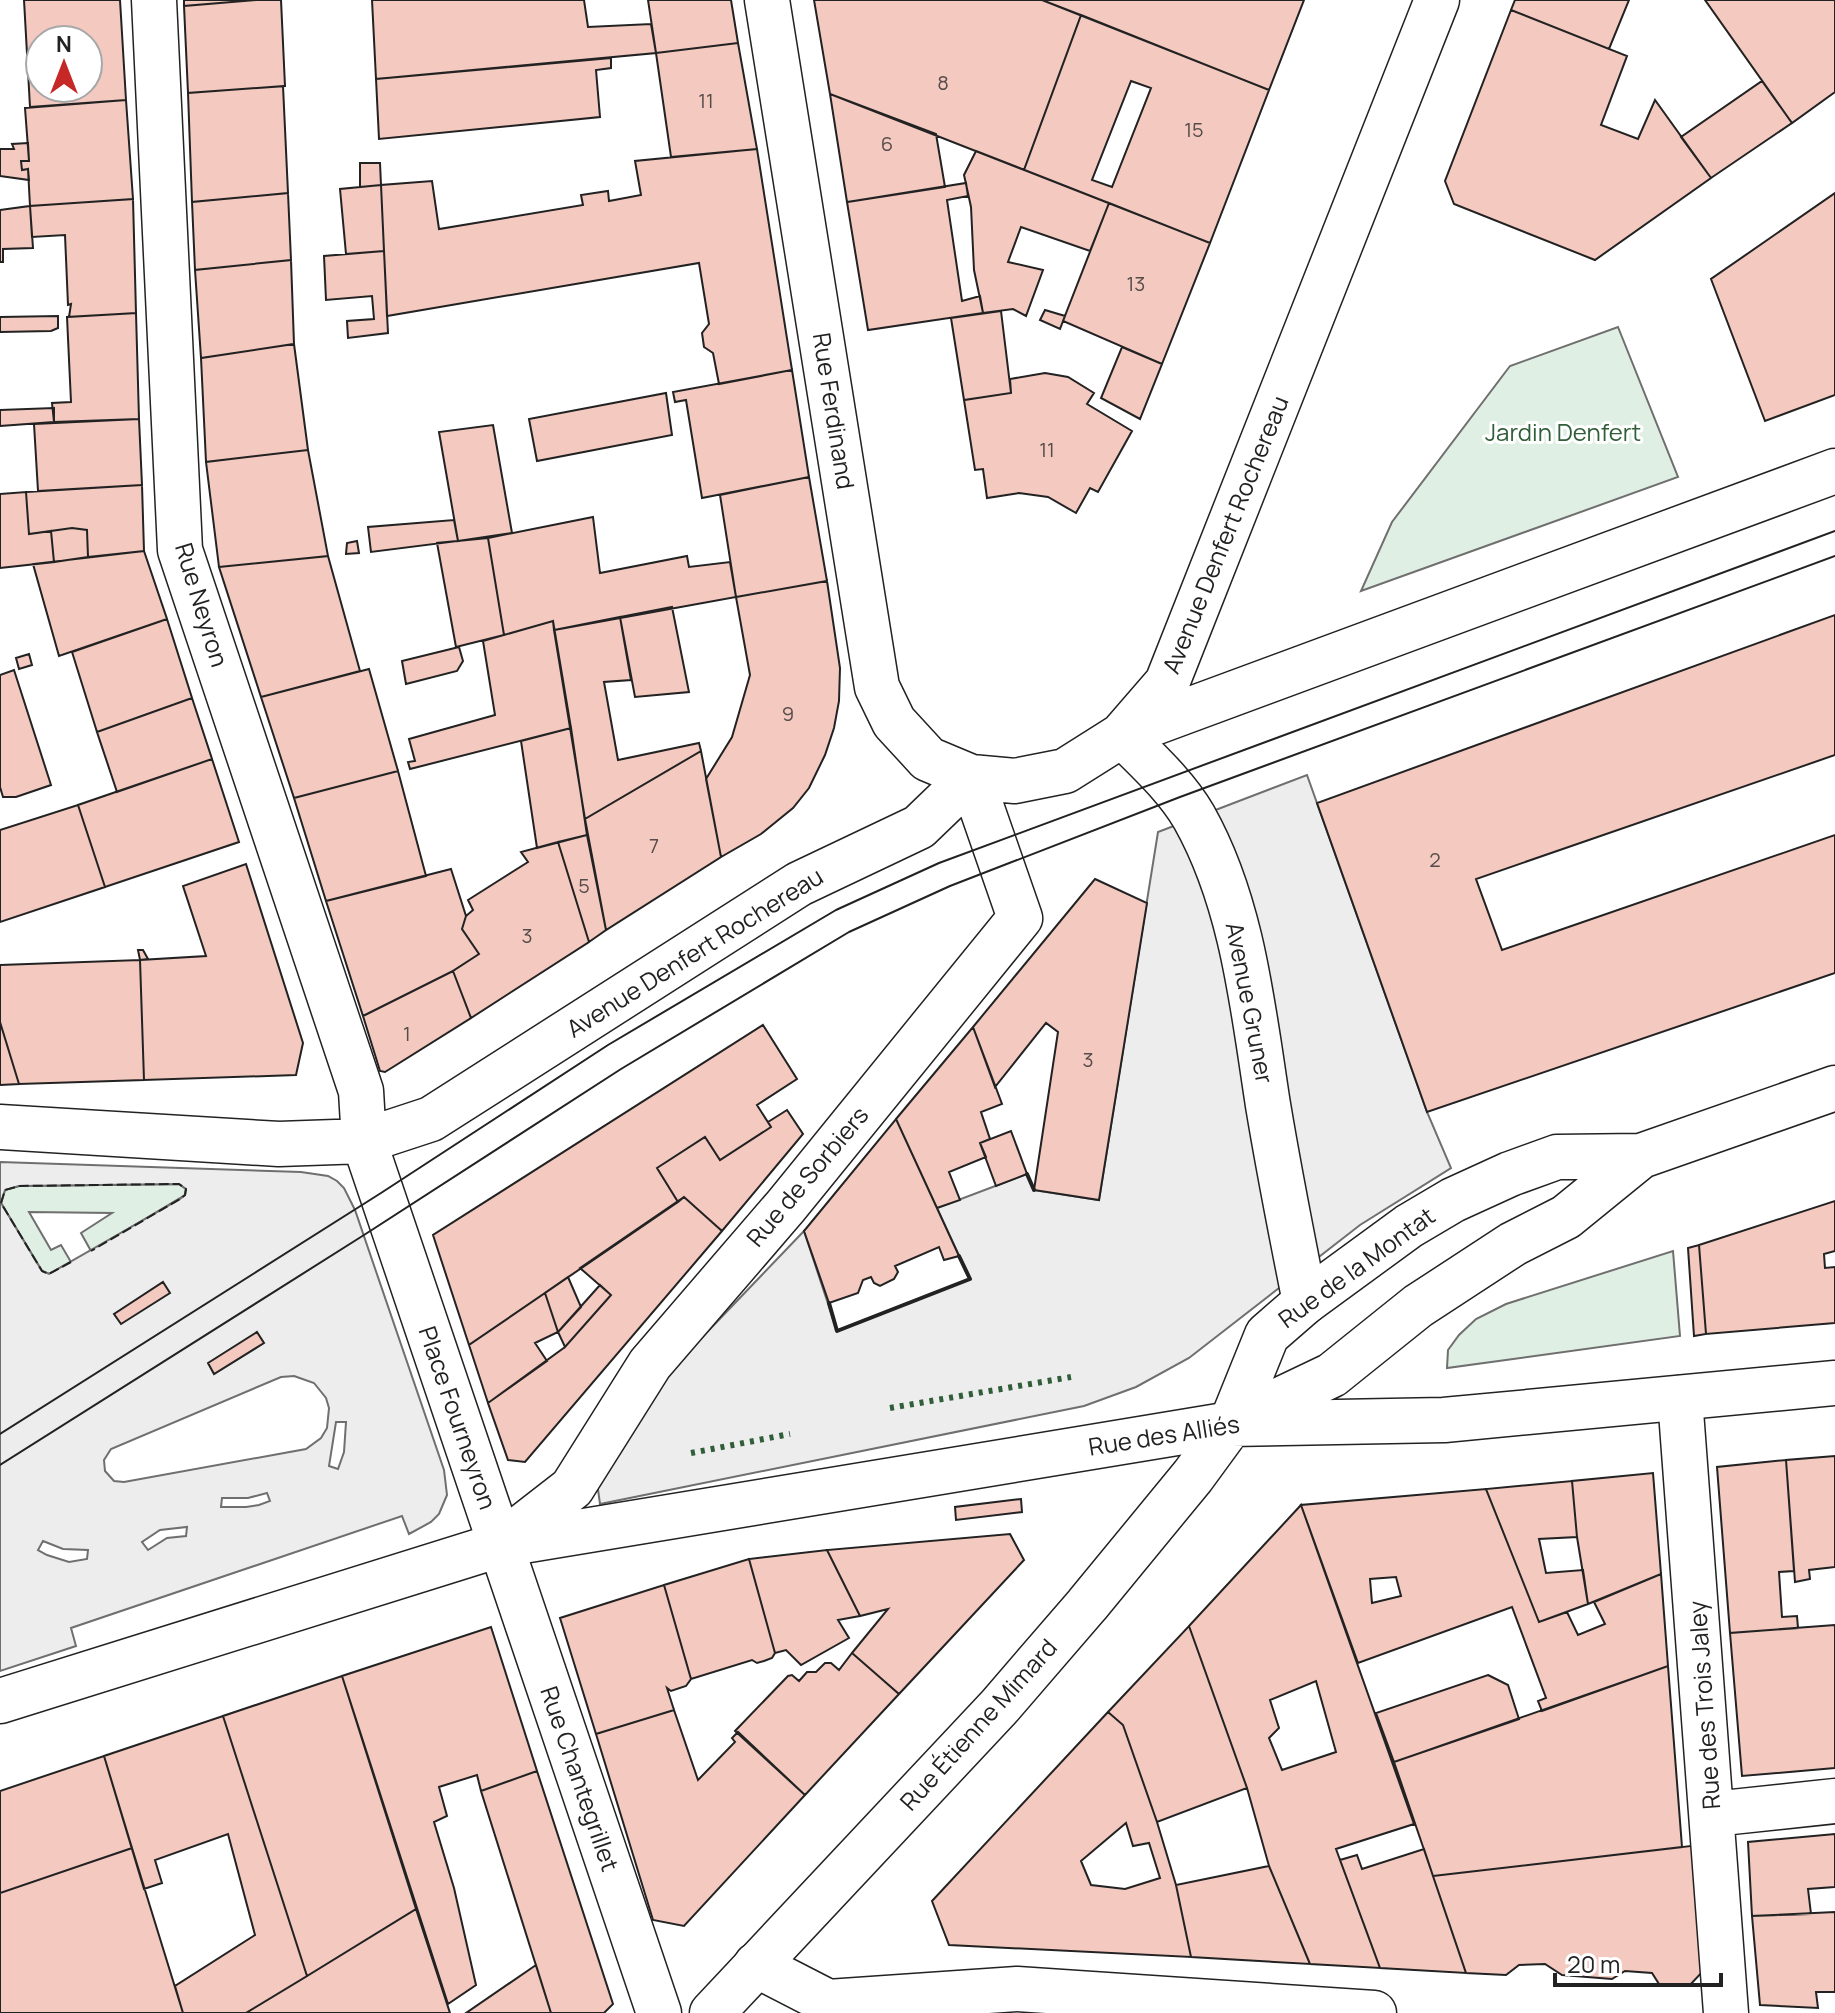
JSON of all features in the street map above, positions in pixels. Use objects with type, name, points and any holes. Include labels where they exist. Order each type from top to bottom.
[{"type":"street","name":"Rue Neyron","points":[[154,0],[180,550],[361,1091],[364,1141]]},
{"type":"street","name":"Rue Ferdinand","points":[[767,0],[877,687],[894,722],[928,759],[971,777]]},
{"type":"street","name":"Avenue Denfert Rochereau","points":[[364,1141],[431,1119],[799,884],[919,827],[971,777],[1015,781],[1065,771],[1122,735],[1167,683],[1437,0]]},
{"type":"street","points":[[1122,735],[1835,471]]},
{"type":"street","name":"Avenue Gruner","points":[[1122,735],[1165,779],[1194,817],[1220,878],[1235,924],[1250,988],[1283,1198],[1305,1302]]},
{"type":"street","name":"Rue de Sorbiers","points":[[499,1545],[572,1488],[650,1364],[786,1206],[1020,918],[971,777]]},
{"type":"street","name":"Rue de la Montat","points":[[1231,1424],[1267,1335],[1305,1302],[1409,1226],[1453,1200],[1557,1157],[1641,1156],[1835,1088]]},
{"type":"street","points":[[0,1127],[279,1144],[364,1141]]},
{"type":"street","name":"Place Fourneyron","points":[[364,1141],[499,1545]]},
{"type":"street","name":"Rue de la Montat","points":[[1231,1424],[1332,1375],[1418,1306],[1513,1244],[1566,1217],[1641,1156]]},
{"type":"street","name":"Rue des Alliés","points":[[499,1545],[1231,1424],[1444,1420],[1835,1383]]},
{"type":"street","name":"Rue des Trois Jaley","points":[[1680,1398],[1726,2013]]},
{"type":"street","name":"Rue Étienne Mimard","points":[[712,2013],[999,1707],[1193,1476],[1231,1424]]},
{"type":"street","points":[[0,1701],[499,1545]]},
{"type":"street","name":"Rue Chantegrillet","points":[[499,1545],[659,2013]]},
{"type":"street","points":[[1713,1814],[1835,1801]]},
{"type":"street","points":[[756,1965],[828,2002],[1017,1989],[1374,2013]]},
{"type":"green space","name":"Jardin Denfert","points":[[1618,327],[1678,477],[1361,591],[1392,522],[1510,366]]},
{"type":"green space","points":[[179,1184],[186,1189],[185,1195],[91,1251],[81,1233],[112,1213],[29,1212],[51,1250],[61,1245],[71,1262],[49,1274],[42,1271],[1,1203],[5,1190],[19,1186]]},
{"type":"green space","points":[[1673,1251],[1680,1336],[1447,1368],[1448,1350],[1476,1319],[1506,1304]]},
{"type":"shaded area","points":[[1307,775],[1427,1112],[1451,1168],[1360,1225],[1189,1358],[1136,1387],[1084,1406],[600,1504],[596,1475],[665,1376],[804,1231],[837,1331],[970,1279],[937,1208],[1027,1174],[1034,1190],[1099,1200],[1158,832]]},
{"type":"shaded area","points":[[0,1162],[301,1172],[328,1176],[337,1181],[355,1210],[444,1470],[447,1495],[439,1514],[409,1534],[402,1516],[71,1628],[76,1646],[0,1671]],"holes":[[[179,1184],[186,1189],[180,1199],[49,1274],[42,1271],[1,1203],[5,1190],[19,1186]],[[294,1376],[314,1383],[326,1398],[329,1408],[327,1428],[321,1438],[306,1449],[124,1482],[114,1481],[105,1471],[104,1460],[111,1449],[281,1377]],[[336,1422],[346,1422],[344,1452],[338,1469],[329,1466]],[[267,1493],[270,1501],[246,1507],[221,1507],[222,1498],[248,1498]],[[187,1527],[186,1536],[167,1538],[148,1550],[142,1542],[160,1530]],[[43,1541],[63,1549],[88,1550],[87,1559],[69,1562],[38,1550]]]},
{"type":"building","points":[[24,0],[120,0],[126,100],[104,102],[104,24],[25,24]]},
{"type":"building","points":[[184,0],[256,0],[184,6]]},
{"type":"building","points":[[281,0],[285,86],[188,93],[184,6]]},
{"type":"building","points":[[372,0],[584,0],[588,27],[651,24],[656,53],[376,79]]},
{"type":"building","points":[[648,0],[731,0],[738,43],[656,53]]},
{"type":"building","points":[[814,0],[1042,0],[1081,15],[1024,170],[830,94]]},
{"type":"building","points":[[1042,0],[1304,0],[1269,90]]},
{"type":"building","points":[[1515,0],[1629,0],[1609,49],[1511,10]]},
{"type":"building","points":[[1705,0],[1835,0],[1835,92],[1792,123]]},
{"type":"building","points":[[1511,10],[1627,56],[1601,125],[1638,139],[1655,100],[1711,178],[1595,260],[1454,204],[1445,181]]},
{"type":"building","points":[[1081,15],[1269,90],[1210,243],[1024,170]],"holes":[[[1131,81],[1151,88],[1112,187],[1092,180]]]},
{"type":"building","points":[[738,43],[757,149],[671,157],[656,53]]},
{"type":"building","points":[[611,58],[611,68],[596,70],[600,117],[379,139],[376,79]]},
{"type":"building","points":[[1762,81],[1792,123],[1711,178],[1681,137]]},
{"type":"building","points":[[283,86],[288,193],[192,202],[188,93]]},
{"type":"building","points":[[830,94],[936,134],[945,187],[847,202]]},
{"type":"building","points":[[126,100],[133,199],[30,206],[28,169],[22,170],[21,161],[29,161],[25,108]]},
{"type":"building","points":[[30,104],[71,104],[30,107]]},
{"type":"building","points":[[28,143],[29,161],[21,161],[22,170],[28,169],[29,180],[0,176],[0,149],[14,149],[12,144]]},
{"type":"building","points":[[757,149],[792,370],[719,384],[713,353],[704,347],[702,333],[709,324],[699,263],[387,316],[381,185],[432,181],[439,229],[583,205],[581,195],[608,191],[609,201],[641,195],[635,161]]},
{"type":"building","points":[[976,151],[1109,203],[1090,251],[1021,227],[1008,262],[1043,270],[1026,316],[1013,309],[983,313],[974,270],[971,207],[964,175]]},
{"type":"building","points":[[360,163],[380,163],[381,185],[360,187]]},
{"type":"building","points":[[966,183],[968,196],[947,200],[962,301],[980,296],[983,313],[868,330],[847,202]]},
{"type":"building","points":[[381,185],[384,251],[346,254],[340,189]]},
{"type":"building","points":[[288,193],[291,260],[195,270],[192,202]]},
{"type":"building","points":[[1835,193],[1835,395],[1765,421],[1711,279]]},
{"type":"building","points":[[133,199],[136,313],[69,317],[71,304],[68,305],[65,235],[32,237],[30,206]]},
{"type":"building","points":[[1109,203],[1210,243],[1162,364],[1063,321]]},
{"type":"building","points":[[30,206],[33,248],[3,249],[3,262],[0,262],[0,210]]},
{"type":"building","points":[[384,251],[388,333],[348,338],[347,321],[374,319],[372,296],[326,300],[324,256]]},
{"type":"building","points":[[291,260],[294,344],[201,358],[195,270]]},
{"type":"building","points":[[1045,310],[1065,316],[1060,329],[1040,320]]},
{"type":"building","points":[[1001,311],[1011,393],[964,400],[951,318]]},
{"type":"building","points":[[136,313],[139,419],[54,422],[52,403],[71,402],[67,317]]},
{"type":"building","points":[[58,316],[58,328],[51,331],[0,332],[0,317]]},
{"type":"building","points":[[294,344],[308,450],[206,462],[201,358]]},
{"type":"building","points":[[1122,347],[1162,364],[1140,419],[1101,398]]},
{"type":"building","points":[[792,370],[809,477],[702,498],[686,400],[675,402],[673,392]]},
{"type":"building","points":[[1045,373],[1068,377],[1094,393],[1087,404],[1132,431],[1098,492],[1090,488],[1076,513],[1048,497],[1019,493],[987,498],[983,469],[975,470],[964,400],[1011,393],[1010,379]]},
{"type":"building","points":[[666,393],[672,435],[537,461],[529,419]]},
{"type":"building","points":[[54,408],[54,422],[0,426],[0,410]]},
{"type":"building","points":[[139,419],[142,485],[38,491],[34,424]]},
{"type":"building","points":[[493,425],[512,533],[458,541],[439,432]]},
{"type":"building","points":[[308,450],[328,556],[219,567],[206,462]]},
{"type":"building","points":[[809,477],[827,581],[736,597],[720,495]]},
{"type":"building","points":[[142,485],[144,551],[88,557],[87,530],[72,528],[29,534],[26,492]]},
{"type":"building","points":[[26,492],[29,534],[51,531],[54,562],[0,568],[0,494]]},
{"type":"building","points":[[593,517],[600,573],[687,556],[689,567],[730,562],[736,597],[554,630],[553,621],[504,635],[488,538]]},
{"type":"building","points":[[454,520],[458,541],[371,552],[368,527]]},
{"type":"building","points":[[72,528],[87,530],[88,557],[54,562],[51,531]]},
{"type":"building","points":[[488,538],[504,635],[456,647],[437,543]]},
{"type":"building","points":[[357,541],[359,553],[346,554],[347,543]]},
{"type":"building","points":[[144,551],[167,619],[59,656],[33,564]]},
{"type":"building","points":[[328,556],[360,671],[261,697],[219,567]]},
{"type":"building","points":[[827,581],[840,668],[839,701],[825,755],[809,788],[793,808],[761,834],[721,857],[706,779],[732,737],[750,675],[736,597]]},
{"type":"building","points":[[672,607],[689,692],[635,697],[620,617]]},
{"type":"building","points":[[1835,615],[1835,755],[1476,879],[1502,950],[1835,835],[1835,973],[1427,1112],[1317,803]]},
{"type":"building","points":[[620,617],[631,680],[604,682],[618,760],[699,743],[701,751],[585,819],[554,630]]},
{"type":"building","points":[[167,619],[192,698],[97,732],[72,652]]},
{"type":"building","points":[[553,621],[571,728],[410,769],[408,762],[415,761],[409,739],[495,715],[483,641]]},
{"type":"building","points":[[459,647],[463,661],[457,671],[406,684],[402,661]]},
{"type":"building","points":[[29,654],[32,665],[19,669],[16,658]]},
{"type":"building","points":[[369,669],[398,771],[294,798],[261,697]]},
{"type":"building","points":[[14,670],[51,785],[16,797],[3,797],[0,787],[0,675]]},
{"type":"building","points":[[192,698],[212,759],[117,792],[97,732]]},
{"type":"building","points":[[571,728],[587,835],[537,848],[521,741]]},
{"type":"building","points":[[701,751],[721,857],[606,930],[585,819]]},
{"type":"building","points":[[212,759],[239,842],[105,887],[78,805]]},
{"type":"building","points":[[398,771],[426,876],[326,901],[294,798]]},
{"type":"building","points":[[78,805],[105,887],[0,922],[0,830]]},
{"type":"building","points":[[587,835],[606,930],[589,942],[558,842]]},
{"type":"building","points":[[558,842],[589,942],[471,1018],[453,971],[479,954],[462,929],[466,916],[473,910],[468,900],[528,862],[521,852]]},
{"type":"building","points":[[246,864],[303,1043],[296,1075],[144,1080],[140,960],[206,956],[183,886]]},
{"type":"building","points":[[451,869],[466,916],[462,929],[479,954],[453,971],[363,1016],[326,901]]},
{"type":"building","points":[[1095,879],[1147,903],[1099,1200],[1034,1190],[1058,1032],[1046,1023],[995,1087],[973,1027]]},
{"type":"building","points":[[138,950],[143,950],[148,959],[140,960]]},
{"type":"building","points":[[140,960],[144,1080],[19,1084],[0,1022],[0,965]]},
{"type":"building","points":[[453,971],[471,1018],[385,1072],[380,1071],[363,1016]]},
{"type":"building","points":[[0,1022],[19,1084],[0,1085]]},
{"type":"building","points":[[763,1025],[797,1079],[757,1105],[771,1127],[720,1160],[705,1137],[657,1168],[678,1202],[469,1345],[433,1235]]},
{"type":"building","points":[[973,1027],[1002,1104],[981,1112],[990,1139],[980,1143],[986,1157],[949,1172],[960,1200],[937,1208],[896,1119]]},
{"type":"building","points":[[787,1110],[803,1134],[722,1231],[684,1197],[678,1202],[657,1168],[705,1137],[720,1160],[771,1127],[768,1122]]},
{"type":"building","points":[[896,1119],[959,1256],[944,1260],[939,1247],[895,1266],[898,1272],[894,1279],[880,1286],[871,1277],[863,1280],[858,1293],[829,1303],[804,1231]]},
{"type":"building","points":[[1011,1131],[1027,1174],[996,1186],[980,1143]]},
{"type":"building","points":[[684,1197],[722,1231],[525,1462],[508,1460],[488,1403],[565,1347],[611,1295],[580,1268]]},
{"type":"building","points":[[1835,1201],[1835,1251],[1824,1254],[1825,1268],[1835,1267],[1835,1323],[1706,1334],[1699,1245]]},
{"type":"building","points":[[1699,1245],[1706,1334],[1694,1336],[1688,1248]]},
{"type":"building","points":[[568,1277],[581,1307],[558,1332],[545,1293]]},
{"type":"building","points":[[163,1282],[170,1293],[121,1324],[114,1314]]},
{"type":"building","points":[[600,1285],[611,1295],[565,1347],[558,1332]]},
{"type":"building","points":[[545,1293],[558,1332],[535,1343],[547,1361],[488,1403],[469,1345]]},
{"type":"building","points":[[257,1332],[264,1343],[214,1374],[208,1363]]},
{"type":"building","points":[[1835,1456],[1835,1567],[1809,1570],[1810,1579],[1795,1582],[1786,1460]]},
{"type":"building","points":[[1786,1460],[1794,1571],[1779,1572],[1782,1617],[1797,1616],[1798,1628],[1730,1633],[1717,1467]]},
{"type":"building","points":[[1653,1473],[1661,1574],[1588,1604],[1572,1481]]},
{"type":"building","points":[[1572,1481],[1577,1537],[1539,1539],[1546,1573],[1583,1570],[1588,1604],[1539,1622],[1486,1489]]},
{"type":"building","points":[[1486,1489],[1539,1622],[1567,1612],[1578,1635],[1605,1624],[1594,1602],[1661,1574],[1668,1666],[1542,1711],[1538,1701],[1546,1698],[1512,1607],[1358,1663],[1301,1505]],"holes":[[[1396,1577],[1401,1596],[1372,1603],[1370,1579]]]},
{"type":"building","points":[[1021,1499],[1022,1512],[956,1520],[955,1507]]},
{"type":"building","points":[[1301,1505],[1414,1824],[1336,1849],[1380,1968],[1310,1964],[1269,1866],[1247,1788],[1189,1626]],"holes":[[[1316,1681],[1336,1752],[1282,1770],[1269,1738],[1279,1728],[1270,1700]]]},
{"type":"building","points":[[1010,1534],[1024,1560],[899,1694],[852,1653],[888,1609],[860,1616],[827,1550]]},
{"type":"building","points":[[827,1550],[860,1616],[838,1620],[849,1638],[801,1665],[786,1650],[775,1653],[749,1559]]},
{"type":"building","points":[[749,1559],[775,1653],[764,1661],[757,1663],[752,1660],[691,1679],[664,1585]]},
{"type":"building","points":[[664,1585],[691,1679],[686,1686],[671,1691],[667,1688],[674,1710],[596,1734],[560,1618]]},
{"type":"building","points":[[1835,1625],[1835,1768],[1742,1776],[1730,1633]]},
{"type":"building","points":[[1189,1626],[1247,1788],[1157,1822],[1123,1725],[1108,1712]]},
{"type":"building","points":[[491,1627],[537,1771],[481,1791],[477,1775],[439,1787],[447,1816],[434,1822],[454,1888],[476,1985],[448,2004],[342,1676]]},
{"type":"building","points":[[852,1653],[899,1694],[805,1795],[735,1731],[788,1676],[792,1675],[799,1681],[807,1672],[816,1672],[825,1663],[831,1663],[839,1670]]},
{"type":"building","points":[[1668,1666],[1682,1847],[1433,1876],[1394,1762]]},
{"type":"building","points":[[1488,1675],[1508,1685],[1519,1719],[1394,1762],[1376,1713]]},
{"type":"building","points":[[342,1676],[416,1909],[307,1976],[223,1716]]},
{"type":"building","points":[[674,1710],[698,1780],[735,1742],[732,1738],[738,1732],[805,1795],[684,1926],[653,1920],[596,1734]]},
{"type":"building","points":[[1108,1712],[1123,1725],[1157,1822],[1176,1885],[1191,1957],[949,1945],[932,1901]],"holes":[[[1126,1823],[1133,1846],[1149,1843],[1160,1878],[1125,1889],[1091,1885],[1081,1861]]]},
{"type":"building","points":[[223,1716],[307,1976],[246,2013],[183,2013],[175,1986],[255,1935],[228,1834],[155,1860],[162,1883],[144,1889],[104,1756]]},
{"type":"building","points":[[104,1756],[132,1848],[0,1893],[0,1791]]},
{"type":"building","points":[[537,1771],[613,2004],[604,2013],[551,2013],[481,1791]]},
{"type":"building","points":[[1835,1834],[1835,1887],[1808,1889],[1811,1914],[1752,1916],[1748,1842]]},
{"type":"building","points":[[1699,1845],[1707,1967],[1689,1986],[1659,1984],[1652,1973],[1625,1971],[1612,1979],[1562,1975],[1545,1964],[1519,1965],[1506,1975],[1466,1973],[1433,1876]]},
{"type":"building","points":[[132,1848],[183,2013],[0,2013],[0,1893]]},
{"type":"building","points":[[1424,1849],[1466,1973],[1380,1968],[1340,1860],[1357,1855],[1362,1869]]},
{"type":"building","points":[[1269,1866],[1310,1964],[1191,1957],[1176,1885]]},
{"type":"building","points":[[416,1909],[450,2013],[246,2013],[307,1976]]},
{"type":"building","points":[[1835,1912],[1835,1992],[1816,1992],[1818,2008],[1760,2005],[1752,1916]]},
{"type":"building","points":[[536,1965],[551,2013],[466,2013]]},
{"type":"tram line","points":[[0,1434],[608,1045],[836,910],[939,863],[1835,531]]},
{"type":"tram line","points":[[0,1465],[621,1069],[849,932],[950,886],[1180,797],[1835,556]]},
{"type":"hedge","points":[[890,1408],[1071,1377]]},
{"type":"hedge","points":[[691,1453],[790,1434]]},
{"type":"fence","points":[[71,1262],[49,1274],[42,1271],[1,1203],[5,1190],[19,1186],[170,1184],[179,1184],[186,1189],[180,1199],[91,1251]]},
{"type":"wall","points":[[1027,1174],[1034,1190]]},
{"type":"wall","points":[[829,1303],[837,1331],[970,1279],[959,1256]]}]
